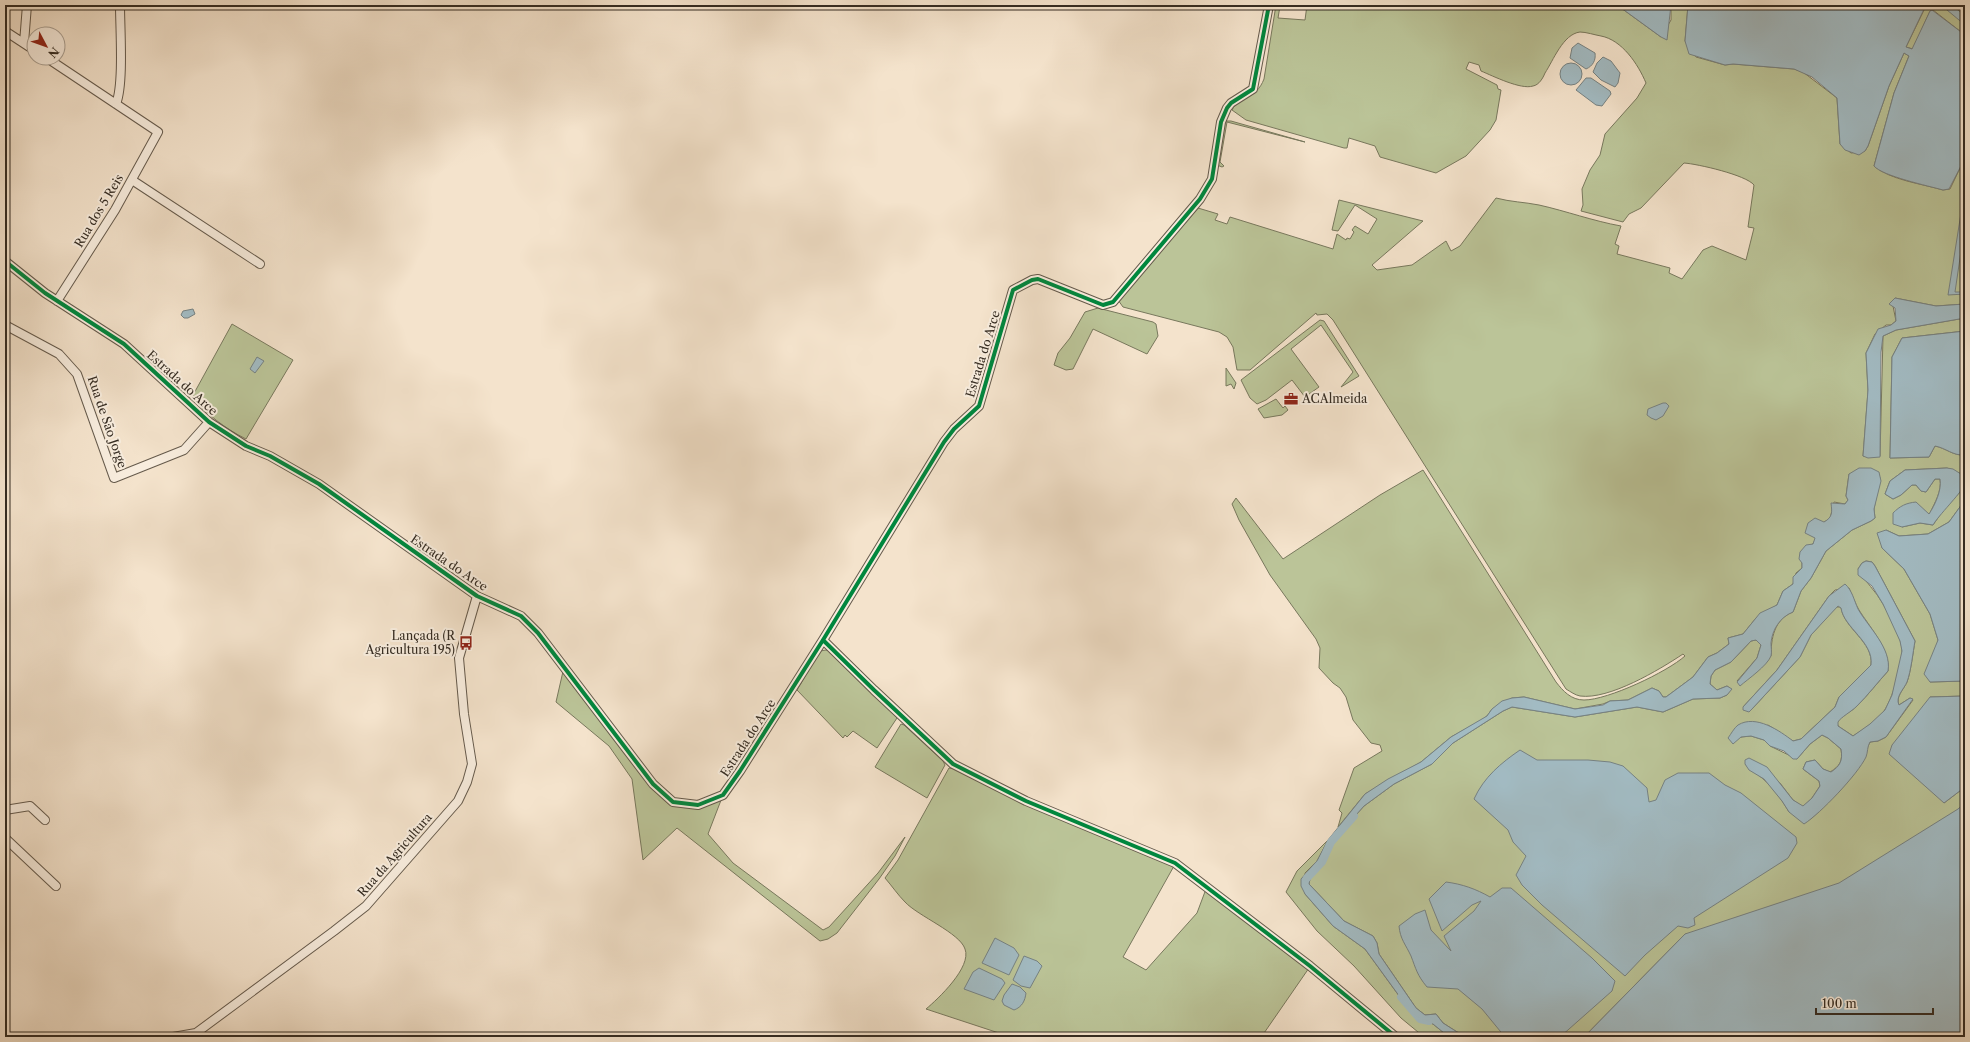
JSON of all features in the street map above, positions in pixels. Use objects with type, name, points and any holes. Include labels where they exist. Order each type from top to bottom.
[{"type":"street","points":[[5,31],[24,43],[28,5]]},
{"type":"street","points":[[59,66],[116,104],[120,82],[120,5]]},
{"type":"street","name":"Estrada do Arce","points":[[5,261],[31,283],[124,344],[209,422],[246,446],[270,456],[319,484],[477,596],[521,616],[538,633],[653,784],[674,802],[698,805],[723,795],[740,771],[823,640],[944,442],[954,429],[978,406],[1013,290],[1032,280],[1038,279],[1103,305],[1113,302],[1200,199],[1212,179],[1221,122],[1227,108],[1231,103],[1253,89],[1269,5]]},
{"type":"street","name":"Rua dos 5 Reis","points":[[57,301],[115,210],[158,132],[116,104]]},
{"type":"street","points":[[132,180],[260,264]]},
{"type":"street","name":"Rua de São Jorge","points":[[5,325],[59,354],[77,374],[114,478],[184,450],[209,422]]},
{"type":"street","name":"Rua da Agricultura","points":[[173,1037],[196,1033],[366,906],[458,801],[467,782],[472,764],[464,714],[459,658],[477,596]]},
{"type":"street","points":[[823,640],[953,764],[1026,801],[1175,863],[1298,956],[1396,1037]]},
{"type":"street","points":[[5,810],[30,806],[45,820]]},
{"type":"street","points":[[5,838],[56,886]]},
{"type":"green space","points":[[1276,5],[1280,6],[1278,18],[1305,20],[1307,5],[1564,5],[1565,10],[1571,5],[1617,5],[1661,37],[1671,20],[1671,5],[1688,5],[1685,41],[1696,57],[1725,65],[1733,64],[1794,69],[1803,72],[1837,98],[1840,144],[1851,153],[1865,151],[1868,146],[1889,86],[1904,53],[1909,56],[1894,93],[1874,166],[1889,175],[1907,181],[1943,190],[1950,189],[1963,162],[1965,153],[1965,304],[1936,306],[1895,298],[1893,306],[1896,321],[1891,325],[1886,325],[1875,334],[1866,353],[1868,391],[1863,456],[1880,456],[1883,336],[1896,330],[1965,318],[1965,331],[1902,338],[1892,357],[1890,458],[1929,457],[1935,446],[1953,453],[1965,455],[1965,500],[1949,522],[1928,534],[1899,536],[1886,530],[1882,548],[1904,569],[1930,614],[1938,640],[1930,682],[1965,681],[1965,696],[1930,697],[1944,803],[1965,787],[1965,1037],[1685,934],[1584,1037],[1465,1037],[1443,1023],[1436,1014],[1425,1015],[1416,1008],[1379,954],[1377,943],[1373,936],[1344,921],[1309,884],[1311,874],[1322,862],[1331,842],[1364,806],[1394,784],[1432,764],[1453,743],[1503,711],[1512,707],[1575,717],[1637,707],[1663,712],[1693,699],[1720,698],[1727,695],[1731,689],[1727,686],[1717,690],[1710,684],[1711,676],[1715,670],[1731,662],[1751,641],[1756,640],[1761,645],[1757,658],[1737,681],[1771,656],[1775,630],[1782,619],[1793,612],[1801,591],[1811,578],[1826,551],[1852,530],[1875,518],[1874,509],[1880,478],[1879,475],[1849,474],[1846,496],[1848,500],[1845,504],[1834,502],[1830,519],[1824,522],[1813,544],[1810,545],[1802,563],[1802,568],[1796,573],[1793,584],[1783,591],[1777,605],[1756,618],[1743,634],[1728,638],[1729,644],[1717,653],[1708,657],[1693,677],[1666,697],[1663,697],[1659,691],[1652,688],[1628,700],[1610,701],[1603,704],[1575,709],[1524,697],[1512,698],[1492,709],[1487,716],[1480,721],[1451,737],[1421,762],[1365,794],[1338,827],[1342,813],[1339,810],[1354,768],[1382,751],[1380,745],[1371,743],[1353,720],[1346,697],[1340,688],[1333,683],[1319,668],[1320,648],[1316,639],[1270,575],[1239,520],[1232,504],[1236,498],[1283,559],[1380,495],[1423,470],[1556,682],[1571,697],[1579,700],[1594,699],[1622,690],[1665,670],[1685,656],[1683,654],[1648,675],[1619,689],[1605,693],[1592,696],[1580,696],[1566,689],[1333,320],[1327,314],[1317,315],[1316,313],[1250,370],[1237,370],[1233,347],[1227,337],[1219,332],[1123,307],[1118,300],[1198,208],[1218,214],[1215,220],[1227,224],[1230,217],[1333,249],[1337,234],[1346,240],[1347,238],[1350,239],[1354,232],[1352,230],[1355,226],[1368,234],[1377,219],[1355,205],[1338,231],[1332,230],[1339,200],[1423,221],[1372,265],[1377,270],[1412,265],[1446,241],[1451,251],[1460,246],[1496,198],[1539,205],[1621,226],[1615,244],[1619,246],[1617,254],[1670,268],[1669,273],[1682,279],[1703,250],[1712,246],[1746,260],[1754,228],[1748,227],[1754,185],[1742,177],[1700,165],[1684,163],[1641,208],[1629,214],[1623,222],[1581,211],[1583,205],[1582,189],[1590,170],[1600,155],[1605,134],[1637,98],[1646,83],[1634,61],[1616,42],[1609,38],[1588,33],[1580,32],[1568,38],[1559,49],[1540,81],[1533,86],[1528,87],[1507,82],[1481,71],[1479,65],[1469,62],[1466,69],[1497,85],[1498,89],[1501,90],[1496,120],[1490,130],[1466,156],[1436,173],[1380,157],[1375,146],[1349,138],[1347,148],[1344,148],[1246,120],[1232,110],[1239,102],[1257,91],[1264,79]],"holes":[[[1947,468],[1961,474],[1963,480],[1961,491],[1944,509],[1933,525],[1920,523],[1902,527],[1924,510],[1929,515],[1939,492],[1940,479],[1935,479],[1926,492],[1921,491],[1916,485],[1912,485],[1901,495],[1893,499],[1885,494],[1890,481],[1905,470]],[[1866,561],[1872,562],[1875,566],[1915,641],[1907,682],[1899,696],[1898,702],[1899,705],[1910,698],[1913,700],[1886,737],[1878,741],[1870,742],[1853,775],[1811,819],[1789,812],[1770,785],[1745,764],[1780,783],[1793,800],[1803,807],[1812,798],[1820,786],[1819,781],[1803,769],[1806,762],[1815,760],[1823,769],[1830,772],[1840,763],[1842,757],[1841,749],[1822,735],[1810,744],[1797,759],[1770,746],[1764,740],[1751,736],[1741,737],[1768,725],[1793,741],[1801,739],[1835,707],[1839,697],[1871,665],[1871,657],[1868,649],[1847,622],[1841,607],[1836,607],[1811,635],[1800,657],[1752,709],[1743,707],[1777,670],[1829,596],[1835,590],[1849,588],[1859,610],[1883,647],[1888,663],[1888,671],[1857,706],[1837,722],[1838,726],[1853,736],[1870,725],[1881,715],[1887,706],[1896,683],[1902,658],[1902,647],[1895,628],[1883,604],[1858,569],[1862,563]]]},
{"type":"green space","points":[[1921,5],[1965,5],[1965,35],[1933,10],[1930,11],[1913,49],[1906,47],[1925,8]]},
{"type":"green space","points":[[1227,121],[1305,142],[1227,122],[1220,162],[1224,166],[1222,167],[1217,165],[1224,122]]},
{"type":"green space","points":[[1098,308],[1156,324],[1158,336],[1147,354],[1093,329],[1073,369],[1066,370],[1054,365],[1058,353],[1070,338],[1085,312]]},
{"type":"green space","points":[[1320,320],[1324,321],[1359,376],[1341,387],[1353,372],[1321,325],[1291,349],[1319,387],[1305,397],[1292,380],[1266,400],[1257,404],[1250,398],[1241,380]]},
{"type":"green space","points":[[232,324],[293,360],[246,439],[217,421],[192,397]]},
{"type":"green space","points":[[1226,368],[1236,383],[1234,389],[1231,384],[1226,386]]},
{"type":"green space","points":[[1276,399],[1283,408],[1285,406],[1288,410],[1282,415],[1264,418],[1258,409]]},
{"type":"green space","points":[[826,650],[832,652],[897,718],[877,748],[853,731],[847,737],[845,735],[843,738],[797,690],[820,651]]},
{"type":"green space","points":[[564,667],[653,784],[673,802],[698,805],[723,795],[708,834],[733,863],[823,930],[829,927],[878,873],[905,837],[895,856],[879,879],[837,933],[828,939],[820,941],[677,828],[643,860],[632,779],[609,746],[556,702]]},
{"type":"green space","points":[[901,724],[904,725],[943,761],[945,765],[927,798],[875,767]]},
{"type":"green space","points":[[949,768],[962,769],[1174,866],[1123,957],[1146,970],[1197,913],[1206,889],[1309,968],[1262,1036],[1011,1037],[926,1009],[953,982],[959,973],[964,965],[966,956],[965,949],[962,943],[955,937],[905,902],[885,878],[898,860]]},
{"type":"green space","points":[[1328,840],[1317,861],[1305,873],[1305,894],[1333,926],[1365,949],[1405,1004],[1420,1019],[1433,1024],[1449,1037],[1424,1037],[1401,1018],[1354,966],[1317,931],[1286,892],[1297,871]]},
{"type":"water","points":[[1617,5],[1671,5],[1667,40],[1661,37]]},
{"type":"water","points":[[1688,5],[1921,5],[1925,7],[1906,47],[1912,49],[1930,11],[1932,10],[1965,35],[1965,153],[1963,162],[1949,189],[1943,190],[1906,180],[1879,170],[1874,166],[1894,93],[1909,56],[1904,53],[1889,86],[1868,146],[1865,151],[1859,155],[1845,150],[1840,144],[1837,98],[1812,77],[1794,69],[1733,64],[1725,65],[1689,54],[1685,41]]},
{"type":"water","points":[[1941,5],[1952,5],[1965,16],[1965,25]]},
{"type":"water","points":[[1578,43],[1595,53],[1594,62],[1586,69],[1570,58],[1572,48]]},
{"type":"water","points":[[1603,57],[1611,61],[1620,73],[1618,83],[1615,87],[1601,80],[1593,72],[1597,63]]},
{"type":"water","points":[[1571,63],[1575,64],[1581,70],[1581,78],[1575,84],[1571,85],[1567,84],[1561,78],[1560,74],[1561,70],[1567,64]]},
{"type":"water","points":[[1586,78],[1591,78],[1610,91],[1611,94],[1602,106],[1596,105],[1576,90]]},
{"type":"water","points":[[1965,188],[1965,224],[1955,292],[1965,292],[1965,294],[1948,295]]},
{"type":"water","points":[[1895,298],[1936,306],[1965,304],[1965,318],[1896,330],[1883,336],[1881,352],[1880,457],[1868,458],[1863,456],[1868,390],[1866,353],[1878,329],[1891,325],[1896,321],[1895,308],[1889,304]]},
{"type":"water","points":[[193,309],[195,314],[188,318],[184,318],[181,315],[183,311]]},
{"type":"water","points":[[1965,331],[1965,455],[1953,453],[1935,446],[1929,457],[1890,458],[1892,357],[1902,338]]},
{"type":"water","points":[[257,357],[264,361],[255,373],[250,369]]},
{"type":"water","points":[[1666,403],[1669,406],[1663,416],[1656,420],[1647,415],[1648,409]]},
{"type":"water","points":[[1859,468],[1871,468],[1879,472],[1881,481],[1874,509],[1875,518],[1852,530],[1826,551],[1811,578],[1801,591],[1793,612],[1784,617],[1775,629],[1771,643],[1771,656],[1769,660],[1762,668],[1740,686],[1737,682],[1757,658],[1761,645],[1756,640],[1751,641],[1731,662],[1715,670],[1711,676],[1710,684],[1717,690],[1727,686],[1732,689],[1727,695],[1720,698],[1693,699],[1663,712],[1637,707],[1575,717],[1512,707],[1503,711],[1453,743],[1432,764],[1394,784],[1364,806],[1332,842],[1322,862],[1311,874],[1309,884],[1344,921],[1373,936],[1377,943],[1379,954],[1416,1008],[1425,1015],[1436,1014],[1443,1023],[1465,1037],[1449,1037],[1433,1024],[1420,1019],[1405,1004],[1365,949],[1333,926],[1305,894],[1301,886],[1301,879],[1317,861],[1328,840],[1365,794],[1388,779],[1421,762],[1451,737],[1487,716],[1492,709],[1502,701],[1524,697],[1575,709],[1603,705],[1610,701],[1628,700],[1652,688],[1659,691],[1663,697],[1666,697],[1693,677],[1708,657],[1717,653],[1729,644],[1728,638],[1743,634],[1760,613],[1777,605],[1783,591],[1793,584],[1793,577],[1802,568],[1802,563],[1799,559],[1800,552],[1806,545],[1813,544],[1815,538],[1805,533],[1808,523],[1815,518],[1824,522],[1827,520],[1831,514],[1831,503],[1845,504],[1848,500],[1846,496],[1849,474]]},
{"type":"water","points":[[1953,469],[1961,474],[1963,487],[1933,525],[1920,523],[1902,527],[1893,524],[1893,513],[1909,503],[1916,502],[1929,514],[1938,497],[1940,479],[1935,479],[1926,492],[1921,491],[1916,485],[1912,485],[1901,495],[1893,499],[1885,494],[1890,481],[1905,470]]},
{"type":"water","points":[[1965,500],[1965,681],[1930,682],[1924,674],[1938,640],[1930,614],[1904,569],[1882,548],[1877,533],[1886,530],[1899,536],[1928,534],[1949,522]]},
{"type":"water","points":[[1866,561],[1872,562],[1875,566],[1915,641],[1907,682],[1899,696],[1898,702],[1899,705],[1910,698],[1913,699],[1886,737],[1878,741],[1870,742],[1866,757],[1847,783],[1819,812],[1804,824],[1789,812],[1764,779],[1749,770],[1745,764],[1745,760],[1749,758],[1767,767],[1793,800],[1803,806],[1812,798],[1820,786],[1819,781],[1803,769],[1806,762],[1815,760],[1823,769],[1831,772],[1837,768],[1840,763],[1842,757],[1841,749],[1822,735],[1810,744],[1797,759],[1793,759],[1784,751],[1770,746],[1764,740],[1751,736],[1741,737],[1733,744],[1728,738],[1738,725],[1752,721],[1767,725],[1793,741],[1801,739],[1835,707],[1839,697],[1871,665],[1871,657],[1868,649],[1847,622],[1841,608],[1838,606],[1811,635],[1800,657],[1749,712],[1743,710],[1743,707],[1777,670],[1829,596],[1845,584],[1851,592],[1862,616],[1883,646],[1888,662],[1888,671],[1857,706],[1839,720],[1838,726],[1853,736],[1870,724],[1885,710],[1892,695],[1902,651],[1900,641],[1883,604],[1872,586],[1858,575],[1858,569],[1862,563]]},
{"type":"water","points":[[1965,696],[1965,787],[1944,803],[1889,754],[1892,745],[1930,697]]},
{"type":"water","points":[[1520,750],[1537,760],[1588,760],[1610,762],[1623,766],[1647,788],[1649,802],[1656,800],[1665,780],[1678,773],[1709,773],[1725,785],[1741,793],[1796,837],[1797,843],[1788,858],[1694,918],[1695,925],[1688,928],[1678,926],[1645,955],[1625,976],[1542,905],[1522,885],[1516,875],[1526,856],[1513,842],[1508,830],[1474,799],[1488,777],[1506,760]]},
{"type":"water","points":[[1965,803],[1965,1037],[1584,1037],[1685,934],[1839,883],[1958,809]]},
{"type":"water","points":[[1446,882],[1469,887],[1490,897],[1502,888],[1511,888],[1592,958],[1615,981],[1612,991],[1560,1037],[1505,1037],[1482,1009],[1458,989],[1427,987],[1417,972],[1402,938],[1399,926],[1415,914],[1425,910],[1431,930],[1451,951],[1444,936],[1474,911],[1481,901],[1472,905],[1442,931],[1429,899]]},
{"type":"water","points":[[995,938],[1014,948],[1019,955],[1009,975],[982,963]]},
{"type":"water","points":[[1024,956],[1037,961],[1042,966],[1030,988],[1021,986],[1013,980]]},
{"type":"water","points":[[979,968],[1002,979],[1005,983],[994,1000],[964,989],[973,972]]},
{"type":"water","points":[[1012,984],[1020,987],[1026,993],[1023,1003],[1014,1010],[1004,1005],[1002,1001],[1004,995]]},
{"type":"waterway","points":[[1307,878],[1322,862],[1331,842],[1354,816]]},
{"type":"waterway","points":[[1401,997],[1420,1019],[1429,1021]]},
{"type":"cycle path","points":[[5,261],[45,293],[124,344],[209,422],[246,446],[270,456],[319,484],[477,596],[521,616],[538,633],[653,784],[673,802],[698,805],[723,795],[740,771],[823,640],[944,442],[954,429],[979,406],[1013,290],[1032,280],[1038,279],[1103,305],[1113,302],[1200,199],[1212,179],[1221,122],[1227,108],[1231,103],[1253,89],[1269,5]]},
{"type":"cycle path","points":[[823,640],[953,764],[1026,801],[1175,863],[1310,966],[1396,1037]]},
{"type":"place","name":"ACAlmeida","points":[[1291,399]]},
{"type":"place","name":"Lançada (R Agricultura 195)","points":[[466,643]]}]
